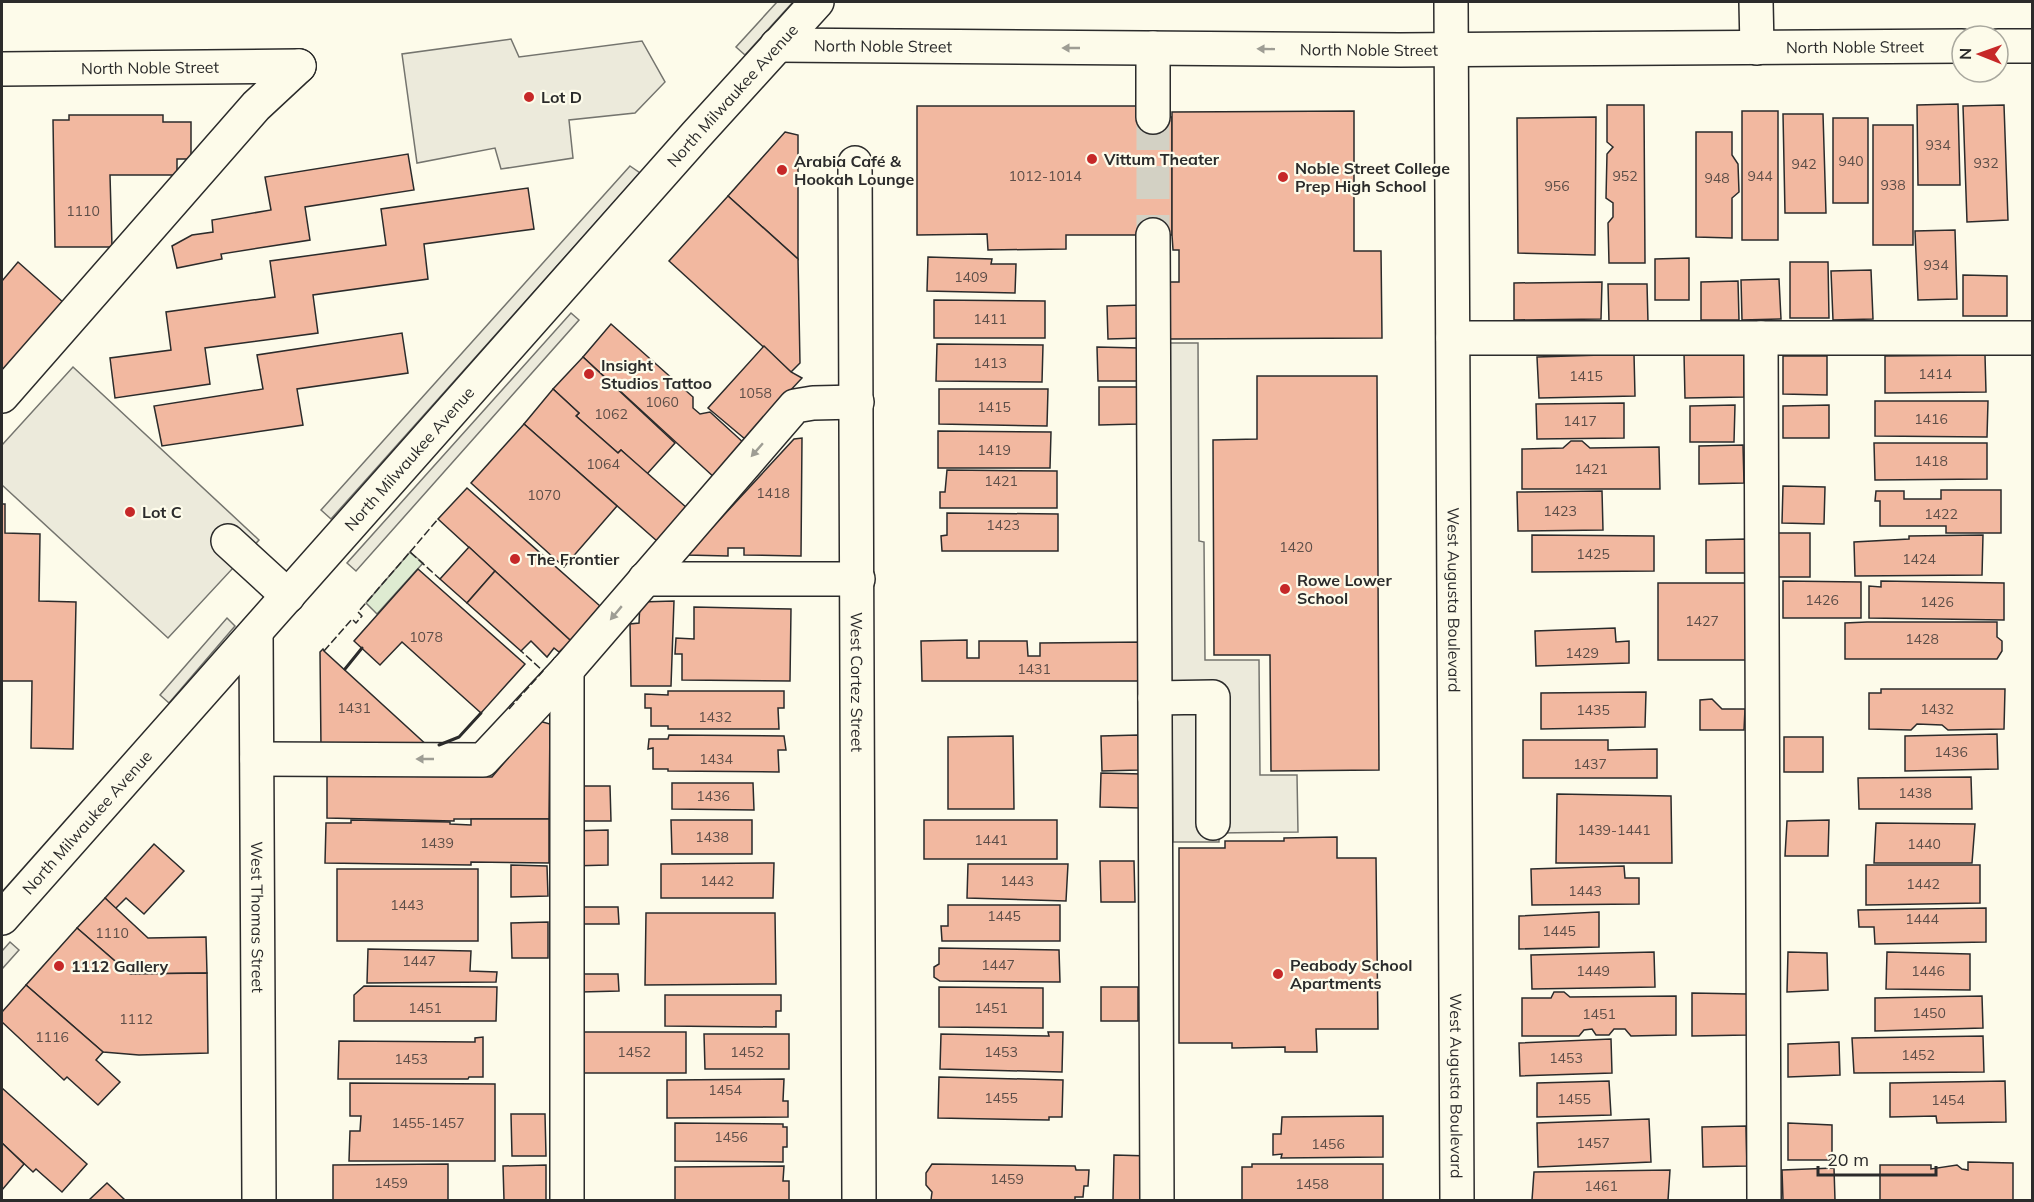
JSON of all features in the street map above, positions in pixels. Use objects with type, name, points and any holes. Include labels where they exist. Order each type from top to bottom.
[{"type":"street","name":"North Milwaukee Avenue","points":[[2,918],[817,2]]},
{"type":"street","name":"West Augusta Boulevard","points":[[1451,2],[1457,1200]]},
{"type":"street","points":[[1756,2],[1757,48]]},
{"type":"street","name":"North Noble Street","points":[[777,45],[1451,50],[1950,46]]},
{"type":"street","points":[[2010,46],[2032,46]]},
{"type":"street","points":[[1153,48],[1153,117]]},
{"type":"street","name":"North Noble Street","points":[[2,69],[299,66],[256,106],[2,396]]},
{"type":"street","name":"West Cortez Street","points":[[855,164],[860,1200]]},
{"type":"street","points":[[1153,235],[1157,1200]]},
{"type":"street","points":[[1452,338],[2032,338]]},
{"type":"street","points":[[1761,338],[1764,1200]]},
{"type":"street","points":[[257,759],[483,760],[567,670],[795,406],[813,403],[856,402]]},
{"type":"street","points":[[228,541],[288,596]]},
{"type":"street","points":[[645,579],[858,579]]},
{"type":"street","name":"West Thomas Street","points":[[256,632],[259,1200]]},
{"type":"street","points":[[567,670],[567,1200]]},
{"type":"street","points":[[1155,698],[1213,697],[1213,823]]},
{"type":"green space","points":[[410,552],[423,563],[377,614],[366,603]]},
{"type":"shaded area","points":[[777,2],[793,2],[745,55],[736,47]]},
{"type":"shaded area","name":"Lot D","points":[[511,39],[519,57],[642,41],[665,82],[635,113],[569,120],[573,158],[501,169],[495,148],[417,163],[402,54]]},
{"type":"shaded area","points":[[630,166],[640,173],[331,519],[321,510]]},
{"type":"shaded area","points":[[571,313],[579,320],[356,571],[347,563]]},
{"type":"shaded area","points":[[1169,343],[1198,343],[1199,541],[1204,542],[1205,660],[1259,660],[1260,775],[1297,775],[1298,832],[1219,833],[1219,842],[1173,842]]},
{"type":"shaded area","name":"Lot C","points":[[73,367],[259,540],[168,638],[2,485],[2,445]]},
{"type":"shaded area","points":[[227,618],[235,626],[169,703],[160,695]]},
{"type":"shaded area","points":[[10,942],[19,950],[2,969],[2,951]]},
{"type":"building","points":[[1958,104],[1960,185],[1918,185],[1917,105]]},
{"type":"building","points":[[1607,105],[1644,105],[1645,263],[1609,263],[1608,223],[1613,217],[1613,203],[1606,198],[1607,154],[1613,147],[1607,142]]},
{"type":"building","points":[[2004,105],[2008,220],[1967,222],[1963,106]]},
{"type":"building","points":[[917,106],[1136,106],[1136,116],[1172,117],[1172,235],[1066,235],[1066,249],[988,250],[987,234],[917,235]]},
{"type":"building","name":"Noble Street College Prep High School","points":[[1354,111],[1354,251],[1381,251],[1382,338],[1170,339],[1170,282],[1179,282],[1179,250],[1173,250],[1172,235],[1172,112]]},
{"type":"building","points":[[1742,111],[1778,111],[1778,240],[1742,240]]},
{"type":"building","points":[[1783,114],[1823,114],[1826,213],[1785,213]]},
{"type":"building","points":[[69,115],[163,115],[163,122],[191,122],[191,159],[177,159],[177,175],[110,175],[112,247],[55,247],[53,120],[69,120]]},
{"type":"building","points":[[1596,117],[1595,255],[1518,253],[1517,118]]},
{"type":"building","points":[[1833,118],[1868,118],[1868,203],[1833,203]]},
{"type":"building","points":[[1873,125],[1913,125],[1913,245],[1873,245]]},
{"type":"building","points":[[785,132],[798,135],[798,259],[728,196]]},
{"type":"building","points":[[1696,132],[1732,132],[1732,155],[1738,164],[1739,192],[1732,198],[1732,238],[1696,237]]},
{"type":"building","points":[[408,154],[414,190],[305,207],[310,240],[221,254],[222,259],[177,268],[172,246],[192,235],[213,232],[212,220],[271,210],[265,177]]},
{"type":"building","points":[[528,188],[534,229],[424,244],[428,279],[313,295],[318,333],[205,348],[210,384],[115,398],[110,358],[171,350],[166,312],[275,297],[270,261],[386,245],[381,209]]},
{"type":"building","points":[[728,196],[798,259],[800,363],[791,372],[669,261]]},
{"type":"building","points":[[1955,230],[1957,299],[1918,300],[1915,231]]},
{"type":"building","points":[[928,257],[992,259],[991,264],[1016,264],[1015,293],[927,291]]},
{"type":"building","points":[[1689,258],[1689,300],[1655,300],[1655,259]]},
{"type":"building","points":[[18,262],[64,303],[2,375],[2,281]]},
{"type":"building","points":[[1790,262],[1828,262],[1829,318],[1790,318]]},
{"type":"building","points":[[1871,270],[1873,319],[1833,320],[1831,271]]},
{"type":"building","points":[[1963,275],[2007,276],[2007,316],[1963,316]]},
{"type":"building","points":[[1779,279],[1781,319],[1742,320],[1741,280]]},
{"type":"building","points":[[1738,281],[1739,320],[1701,320],[1701,282]]},
{"type":"building","points":[[1602,282],[1601,319],[1514,320],[1514,283]]},
{"type":"building","points":[[1608,284],[1647,284],[1648,322],[1609,322]]},
{"type":"building","points":[[934,300],[1045,301],[1045,338],[934,338]]},
{"type":"building","points":[[1143,305],[1144,338],[1108,339],[1107,306]]},
{"type":"building","points":[[611,324],[693,397],[693,408],[700,414],[710,412],[745,444],[716,479],[583,357]]},
{"type":"building","points":[[402,333],[408,373],[297,389],[303,425],[162,446],[154,406],[263,389],[257,355]]},
{"type":"building","points":[[937,344],[1043,345],[1042,382],[936,381]]},
{"type":"building","points":[[764,346],[791,372],[802,378],[745,439],[708,408]]},
{"type":"building","points":[[1097,347],[1140,348],[1140,381],[1098,381]]},
{"type":"building","points":[[1684,353],[1744,353],[1744,397],[1685,398]]},
{"type":"building","points":[[1634,354],[1635,396],[1539,398],[1537,357]]},
{"type":"building","points":[[1985,355],[1986,392],[1885,393],[1885,356]]},
{"type":"building","points":[[1783,356],[1827,356],[1827,395],[1783,394]]},
{"type":"building","points":[[583,357],[675,443],[647,474],[621,450],[618,453],[576,416],[579,413],[553,389]]},
{"type":"building","name":"Rowe Lower School","points":[[1257,376],[1377,376],[1379,770],[1271,771],[1270,655],[1214,655],[1213,440],[1257,439]]},
{"type":"building","points":[[1099,387],[1138,387],[1138,424],[1099,425]]},
{"type":"building","points":[[553,389],[579,413],[576,416],[618,453],[621,450],[687,508],[657,541],[524,424]]},
{"type":"building","points":[[939,389],[1048,389],[1047,426],[939,424]]},
{"type":"building","points":[[1875,401],[1988,401],[1987,437],[1875,436]]},
{"type":"building","points":[[1624,403],[1624,438],[1537,439],[1536,404]]},
{"type":"building","points":[[1735,405],[1734,442],[1690,442],[1690,406]]},
{"type":"building","points":[[1829,405],[1829,438],[1783,438],[1783,406]]},
{"type":"building","points":[[524,424],[617,506],[564,567],[471,483]]},
{"type":"building","points":[[938,431],[1051,432],[1050,468],[938,468]]},
{"type":"building","points":[[802,438],[801,556],[744,555],[744,548],[728,548],[728,556],[687,555],[794,439]]},
{"type":"building","points":[[1571,441],[1582,441],[1590,448],[1659,447],[1660,489],[1522,489],[1522,449],[1563,448]]},
{"type":"building","points":[[1874,443],[1987,443],[1987,479],[1875,480]]},
{"type":"building","points":[[1743,445],[1744,483],[1699,484],[1699,446]]},
{"type":"building","points":[[947,470],[1057,471],[1057,508],[940,508],[940,492],[945,492]]},
{"type":"building","points":[[1783,486],[1825,487],[1824,524],[1782,523]]},
{"type":"building","name":"The Frontier","points":[[467,488],[600,606],[571,641],[438,519]]},
{"type":"building","points":[[1941,490],[2001,490],[2001,533],[1946,533],[1946,526],[1880,526],[1880,501],[1875,501],[1876,491],[1904,491],[1904,499],[1941,499]]},
{"type":"building","points":[[1602,491],[1603,530],[1518,531],[1517,492]]},
{"type":"building","points":[[2,504],[5,504],[5,533],[40,534],[39,601],[76,602],[73,749],[31,748],[32,681],[2,681]]},
{"type":"building","points":[[947,513],[1058,514],[1058,551],[942,551],[941,536],[947,535]]},
{"type":"building","points":[[1778,533],[1810,533],[1810,577],[1778,577]]},
{"type":"building","points":[[1532,535],[1654,536],[1654,571],[1532,572]]},
{"type":"building","points":[[1983,535],[1982,575],[1855,576],[1854,542],[1909,539],[1909,536]]},
{"type":"building","points":[[1745,539],[1746,573],[1706,573],[1706,540]]},
{"type":"building","points":[[469,547],[495,571],[467,603],[440,579]]},
{"type":"building","points":[[418,569],[525,664],[481,713],[402,642],[380,665],[354,641]]},
{"type":"building","points":[[495,571],[571,641],[559,652],[554,648],[547,657],[531,641],[521,651],[467,603]]},
{"type":"building","points":[[1783,581],[1861,582],[1861,618],[1783,618]]},
{"type":"building","points":[[1881,581],[2004,583],[2004,620],[1869,618],[1869,586],[1881,587]]},
{"type":"building","points":[[1658,583],[1746,583],[1746,660],[1658,660]]},
{"type":"building","points":[[674,601],[671,686],[631,686],[630,624],[639,623],[640,602]]},
{"type":"building","points":[[694,607],[791,609],[790,681],[682,680],[682,654],[675,654],[676,638],[694,639]]},
{"type":"building","points":[[1997,622],[1997,637],[2002,641],[2002,651],[1997,659],[1845,659],[1845,623]]},
{"type":"building","points":[[1615,628],[1616,642],[1629,641],[1629,663],[1536,666],[1535,631]]},
{"type":"building","points":[[967,640],[967,658],[979,658],[979,641],[1027,641],[1028,656],[1040,656],[1040,643],[1146,642],[1147,681],[922,681],[921,641]]},
{"type":"building","points":[[323,649],[430,748],[321,748],[320,652]]},
{"type":"building","points":[[1881,689],[2005,689],[2004,729],[1948,730],[1942,725],[1917,724],[1911,730],[1869,729],[1869,693],[1881,693]]},
{"type":"building","points":[[668,691],[784,691],[784,708],[778,708],[779,729],[668,729],[668,726],[651,726],[651,708],[645,708],[645,694],[668,695]]},
{"type":"building","points":[[1646,692],[1645,727],[1541,729],[1541,693]]},
{"type":"building","points":[[1712,699],[1722,709],[1745,709],[1744,730],[1700,730],[1700,700]]},
{"type":"building","points":[[539,721],[550,724],[549,819],[454,819],[454,821],[327,818],[327,771],[385,776],[492,777]]},
{"type":"building","points":[[1997,734],[1998,769],[1905,771],[1905,736]]},
{"type":"building","points":[[669,735],[784,736],[786,750],[778,750],[779,772],[653,769],[653,748],[648,749],[649,739],[668,739]]},
{"type":"building","points":[[1138,735],[1139,770],[1102,771],[1101,736]]},
{"type":"building","points":[[1013,736],[1014,809],[948,809],[948,737]]},
{"type":"building","points":[[1784,737],[1823,737],[1823,772],[1784,772]]},
{"type":"building","points":[[1523,740],[1608,740],[1608,750],[1657,749],[1657,778],[1523,778]]},
{"type":"building","points":[[1101,773],[1142,774],[1141,808],[1100,807]]},
{"type":"building","points":[[1971,777],[1972,809],[1859,809],[1858,778]]},
{"type":"building","points":[[672,783],[753,783],[754,810],[672,809]]},
{"type":"building","points":[[574,786],[610,786],[611,821],[574,821]]},
{"type":"building","points":[[1557,794],[1671,796],[1672,863],[1556,863]]},
{"type":"building","points":[[471,819],[549,819],[549,863],[471,862],[471,865],[325,863],[326,823],[351,823],[351,820],[450,822],[450,824],[471,825]]},
{"type":"building","points":[[671,820],[752,820],[752,854],[672,854]]},
{"type":"building","points":[[924,820],[1057,820],[1057,859],[924,859]]},
{"type":"building","points":[[1829,820],[1828,856],[1785,856],[1787,821]]},
{"type":"building","points":[[1876,823],[1975,824],[1972,863],[1874,863]]},
{"type":"building","points":[[608,830],[608,865],[571,866],[571,831]]},
{"type":"building","name":"Peabody School Apartments","points":[[1337,837],[1337,858],[1376,858],[1378,1029],[1316,1029],[1317,1052],[1285,1052],[1285,1047],[1232,1048],[1232,1043],[1179,1043],[1179,848],[1225,848],[1225,841],[1284,841],[1284,838]]},
{"type":"building","points":[[154,844],[184,871],[144,914],[126,898],[115,909],[105,898]]},
{"type":"building","points":[[1100,861],[1134,861],[1135,902],[1101,902]]},
{"type":"building","points":[[774,863],[773,898],[661,898],[661,864]]},
{"type":"building","points":[[968,864],[1068,864],[1066,901],[967,898]]},
{"type":"building","points":[[511,865],[547,866],[548,896],[511,897]]},
{"type":"building","points":[[1866,865],[1980,865],[1980,903],[1866,905]]},
{"type":"building","points":[[1624,866],[1625,878],[1639,878],[1639,904],[1532,905],[1531,869]]},
{"type":"building","points":[[337,869],[478,869],[478,941],[337,941]]},
{"type":"building","points":[[105,898],[148,938],[206,937],[207,973],[130,974],[77,928]]},
{"type":"building","points":[[948,905],[1060,905],[1060,941],[942,941],[941,926],[948,926]]},
{"type":"building","points":[[580,907],[618,907],[619,924],[580,924]]},
{"type":"building","points":[[1986,908],[1986,942],[1875,944],[1874,927],[1859,927],[1858,910]]},
{"type":"building","points":[[1599,912],[1599,947],[1519,949],[1519,916]]},
{"type":"building","points":[[646,913],[775,913],[776,984],[645,985]]},
{"type":"building","points":[[548,922],[548,958],[512,958],[511,923]]},
{"type":"building","points":[[77,928],[130,974],[207,973],[208,1053],[139,1055],[103,1052],[26,985]]},
{"type":"building","points":[[939,948],[1059,950],[1060,982],[940,981],[934,977],[934,967],[939,964]]},
{"type":"building","points":[[368,949],[471,951],[470,971],[497,972],[496,982],[367,983]]},
{"type":"building","points":[[1654,952],[1655,987],[1532,989],[1531,955]]},
{"type":"building","points":[[1788,952],[1827,953],[1828,990],[1787,992]]},
{"type":"building","points":[[1887,952],[1970,954],[1970,990],[1886,989]]},
{"type":"building","points":[[580,974],[618,974],[619,991],[581,992]]},
{"type":"building","points":[[26,985],[103,1052],[96,1060],[120,1082],[98,1105],[67,1077],[64,1080],[2,1022],[2,1012]]},
{"type":"building","points":[[364,986],[497,987],[496,1021],[354,1021],[354,995]]},
{"type":"building","points":[[939,987],[1043,988],[1043,1028],[939,1027]]},
{"type":"building","points":[[1101,987],[1138,987],[1138,1021],[1101,1021]]},
{"type":"building","points":[[1554,992],[1564,992],[1570,997],[1676,996],[1676,1035],[1631,1036],[1625,1029],[1614,1029],[1609,1035],[1596,1035],[1592,1029],[1584,1030],[1579,1036],[1522,1036],[1522,998],[1551,998]]},
{"type":"building","points":[[1692,993],[1747,994],[1747,1035],[1692,1036]]},
{"type":"building","points":[[665,995],[781,995],[781,1011],[776,1011],[776,1027],[665,1026]]},
{"type":"building","points":[[1982,996],[1983,1028],[1875,1031],[1875,998]]},
{"type":"building","points":[[583,1032],[686,1032],[686,1073],[582,1073]]},
{"type":"building","points":[[1048,1032],[1063,1032],[1062,1072],[940,1069],[941,1034],[1049,1036]]},
{"type":"building","points":[[704,1034],[789,1034],[789,1069],[705,1069]]},
{"type":"building","points":[[1983,1036],[1984,1072],[1854,1073],[1852,1038]]},
{"type":"building","points":[[483,1037],[483,1077],[338,1079],[339,1041],[475,1042],[475,1038]]},
{"type":"building","points":[[1611,1039],[1612,1073],[1520,1076],[1519,1043]]},
{"type":"building","points":[[1839,1042],[1840,1075],[1788,1077],[1788,1044]]},
{"type":"building","points":[[939,1077],[1063,1080],[1062,1117],[1049,1117],[1049,1120],[938,1118]]},
{"type":"building","points":[[784,1079],[783,1101],[788,1101],[788,1117],[667,1118],[667,1080]]},
{"type":"building","points":[[1609,1081],[1611,1115],[1537,1117],[1537,1083]]},
{"type":"building","points":[[2005,1081],[2006,1122],[1937,1123],[1936,1116],[1890,1117],[1890,1083]]},
{"type":"building","points":[[350,1083],[495,1084],[495,1161],[349,1161],[350,1131],[360,1131],[361,1116],[350,1116]]},
{"type":"building","points":[[2,1088],[87,1164],[62,1192],[36,1169],[33,1172],[2,1143]]},
{"type":"building","points":[[511,1114],[545,1114],[546,1156],[512,1156]]},
{"type":"building","points":[[1383,1116],[1383,1157],[1281,1158],[1282,1154],[1273,1155],[1273,1134],[1281,1134],[1282,1117]]},
{"type":"building","points":[[1649,1119],[1651,1162],[1538,1167],[1537,1123]]},
{"type":"building","points":[[675,1123],[783,1124],[783,1127],[787,1127],[787,1147],[783,1147],[783,1162],[675,1161]]},
{"type":"building","points":[[1788,1123],[1832,1125],[1832,1160],[1788,1160]]},
{"type":"building","points":[[1746,1126],[1747,1166],[1703,1167],[1702,1127]]},
{"type":"building","points":[[2,1143],[24,1164],[2,1190]]},
{"type":"building","points":[[1114,1155],[1150,1156],[1149,1200],[1113,1200]]},
{"type":"building","points":[[1968,1162],[2013,1163],[2013,1200],[1880,1200],[1880,1165],[1931,1165],[1931,1169],[1957,1165],[1968,1170]]},
{"type":"building","points":[[448,1164],[448,1200],[333,1200],[333,1165]]},
{"type":"building","points":[[932,1164],[1075,1166],[1076,1170],[1089,1170],[1088,1186],[1084,1186],[1083,1197],[1075,1197],[1075,1200],[931,1200],[932,1192],[926,1185],[926,1173]]},
{"type":"building","points":[[1252,1164],[1383,1164],[1383,1200],[1242,1200],[1242,1167],[1252,1167]]},
{"type":"building","points":[[546,1165],[546,1200],[504,1200],[503,1166]]},
{"type":"building","points":[[784,1166],[783,1181],[789,1181],[789,1200],[675,1200],[675,1167]]},
{"type":"building","points":[[1834,1168],[1835,1200],[1783,1200],[1782,1170]]},
{"type":"building","points":[[1670,1170],[1668,1200],[1532,1200],[1534,1172]]},
{"type":"building","points":[[107,1183],[125,1200],[89,1200]]},
{"type":"tunnel","points":[[1153,117],[1153,235]]},
{"type":"fence","points":[[410,552],[438,519]]},
{"type":"fence","points":[[324,651],[352,619],[356,623],[362,616],[358,612],[410,552],[440,579]]},
{"type":"fence","points":[[509,709],[543,671],[521,651]]},
{"type":"wall","points":[[345,669],[362,648]]},
{"type":"wall","points":[[439,745],[459,737],[481,713]]},
{"type":"place","name":"Lot D","points":[[529,97]]},
{"type":"place","name":"Vittum Theater","points":[[1092,159]]},
{"type":"place","name":"Arabia Café & Hookah Lounge","points":[[782,170]]},
{"type":"place","name":"Noble Street College Prep High School","points":[[1283,177]]},
{"type":"place","name":"Insight Studios Tattoo","points":[[589,374]]},
{"type":"place","name":"Lot C","points":[[130,512]]},
{"type":"place","name":"The Frontier","points":[[515,559]]},
{"type":"place","name":"Rowe Lower School","points":[[1285,589]]},
{"type":"place","name":"1112 Gallery","points":[[59,966]]},
{"type":"place","name":"Peabody School Apartments","points":[[1278,974]]}]
